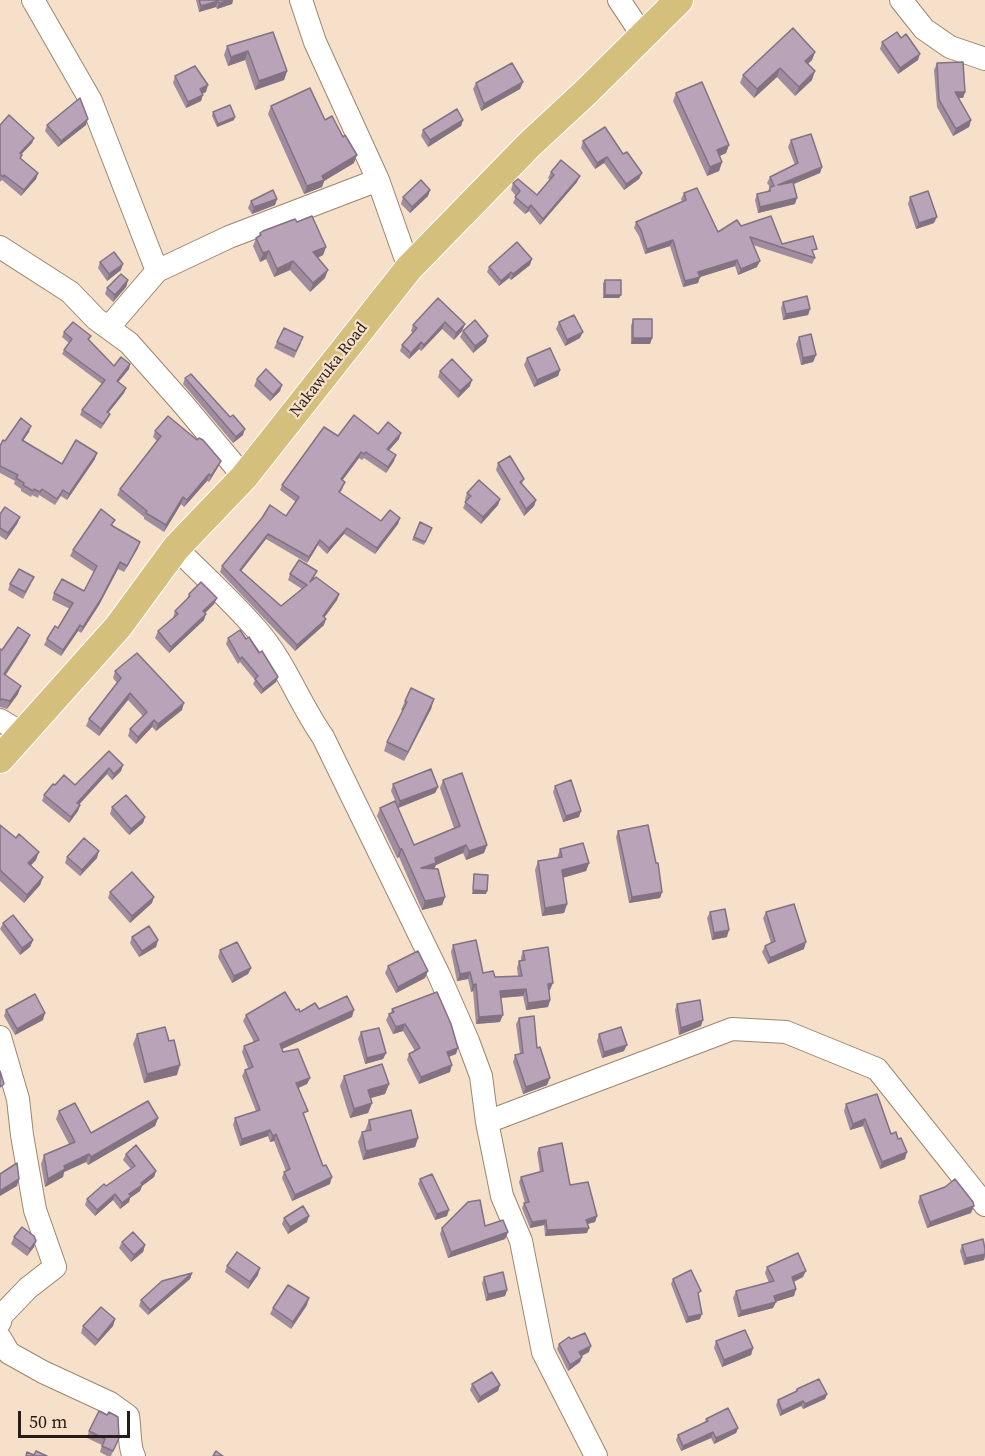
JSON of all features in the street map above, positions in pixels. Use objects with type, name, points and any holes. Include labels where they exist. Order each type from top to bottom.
[{"type":"main road","name":"Nakawuka Road","points":[[0,759],[11,727],[118,627],[176,548],[244,477],[409,268],[530,144],[679,0]]},
{"type":"street","points":[[33,0],[91,101],[157,271]]},
{"type":"street","points":[[301,0],[315,42],[378,180],[409,268]]},
{"type":"street","points":[[619,0],[643,36]]},
{"type":"street","points":[[901,0],[924,29],[950,47],[985,59]]},
{"type":"street","points":[[108,327],[157,271],[229,237],[378,180]]},
{"type":"street","points":[[0,247],[70,292],[96,319],[129,343],[244,477]]},
{"type":"street","points":[[176,548],[258,631],[285,668],[311,719],[323,737],[435,966],[481,1076],[487,1122],[502,1196],[521,1241],[543,1352],[597,1456]]},
{"type":"street","points":[[487,1122],[732,1029],[786,1032],[877,1069],[985,1205]]},
{"type":"street","points":[[0,1037],[18,1099],[35,1210],[55,1267],[28,1288],[1,1316],[0,1322]]},
{"type":"street","points":[[0,1338],[9,1353],[110,1403],[128,1416],[134,1456]]},
{"type":"building","points":[[199,0],[230,0],[201,6]]},
{"type":"building","points":[[793,28],[815,52],[805,61],[815,71],[799,87],[780,68],[757,89],[743,75]]},
{"type":"building","points":[[273,32],[287,71],[259,81],[248,51],[231,57],[227,46]]},
{"type":"building","points":[[897,32],[901,38],[906,34],[920,54],[900,68],[882,42]]},
{"type":"building","points":[[963,62],[965,92],[955,92],[971,120],[956,129],[939,100],[937,63]]},
{"type":"building","points":[[512,63],[523,82],[484,104],[476,83]]},
{"type":"building","points":[[195,66],[208,85],[200,89],[203,95],[188,102],[175,76]]},
{"type":"building","points":[[702,82],[729,145],[717,150],[722,162],[710,167],[676,93]]},
{"type":"building","points":[[310,88],[325,120],[332,116],[343,137],[345,135],[357,155],[322,176],[324,180],[307,186],[271,106]]},
{"type":"building","points":[[80,98],[88,119],[61,141],[47,125]]},
{"type":"building","points":[[230,105],[235,117],[218,124],[213,112]]},
{"type":"building","points":[[457,109],[463,120],[430,140],[423,130]]},
{"type":"building","points":[[9,115],[34,138],[20,153],[22,155],[20,158],[38,173],[24,190],[0,174],[0,125]]},
{"type":"building","points":[[605,127],[623,154],[627,152],[642,173],[626,184],[607,157],[597,163],[583,141]]},
{"type":"building","points":[[811,134],[822,167],[778,185],[793,182],[797,198],[760,207],[757,194],[770,191],[770,187],[774,186],[770,177],[798,163],[791,140]]},
{"type":"building","points":[[561,160],[580,176],[543,219],[531,205],[528,208],[515,197],[520,191],[513,183],[518,179],[537,195],[554,175],[551,172]]},
{"type":"building","points":[[421,180],[430,190],[412,207],[403,197]]},
{"type":"building","points":[[697,188],[718,232],[737,220],[741,226],[771,216],[782,244],[813,236],[817,249],[812,250],[815,258],[750,237],[760,261],[741,269],[737,260],[698,272],[700,277],[685,281],[673,240],[647,249],[636,222],[686,200],[684,193]]},
{"type":"building","points":[[273,190],[277,199],[254,207],[251,201]]},
{"type":"building","points":[[928,191],[937,217],[919,223],[910,197]]},
{"type":"building","points":[[312,216],[326,247],[313,252],[328,270],[313,283],[293,261],[277,269],[269,251],[263,253],[256,238],[263,231],[295,219],[297,222]]},
{"type":"building","points":[[517,242],[532,259],[501,281],[489,267]]},
{"type":"building","points":[[114,252],[123,264],[109,274],[100,262]]},
{"type":"building","points":[[121,274],[128,280],[115,295],[107,288]]},
{"type":"building","points":[[605,280],[621,280],[621,295],[605,295]]},
{"type":"building","points":[[807,296],[810,309],[786,314],[783,302]]},
{"type":"building","points":[[438,298],[465,324],[456,333],[445,322],[424,345],[421,342],[411,353],[402,345],[417,328],[413,325]]},
{"type":"building","points":[[574,315],[583,332],[567,340],[559,322]]},
{"type":"building","points":[[633,319],[652,319],[652,338],[633,338]]},
{"type":"building","points":[[475,320],[488,336],[475,346],[463,331]]},
{"type":"building","points":[[73,322],[91,336],[88,339],[114,366],[121,357],[130,364],[117,381],[126,388],[107,412],[110,414],[103,424],[82,410],[105,380],[64,350],[72,339],[64,332]]},
{"type":"building","points":[[284,328],[303,337],[296,351],[277,342]]},
{"type":"building","points":[[811,334],[816,355],[803,358],[799,337]]},
{"type":"building","points":[[550,348],[560,370],[537,380],[527,358]]},
{"type":"building","points":[[452,359],[472,380],[460,391],[440,371]]},
{"type":"building","points":[[266,369],[282,385],[273,395],[257,379]]},
{"type":"building","points":[[191,374],[230,417],[233,415],[245,429],[236,437],[185,378]]},
{"type":"building","points":[[354,415],[378,434],[388,422],[401,433],[387,449],[396,455],[388,467],[366,452],[364,454],[361,452],[341,479],[345,482],[339,492],[381,521],[390,510],[400,518],[377,548],[347,528],[329,548],[320,540],[309,557],[268,534],[240,570],[281,606],[307,585],[290,574],[299,560],[317,571],[310,582],[316,577],[339,594],[323,616],[326,619],[297,645],[222,566],[270,505],[286,516],[299,497],[282,485],[324,427],[338,436]]},
{"type":"building","points":[[168,416],[197,440],[199,438],[203,440],[221,461],[211,476],[209,474],[187,500],[183,497],[166,525],[146,513],[147,511],[120,489],[161,436],[155,431]]},
{"type":"building","points":[[21,418],[31,426],[22,440],[62,464],[76,440],[97,453],[69,494],[63,490],[57,499],[42,489],[40,492],[34,489],[33,491],[16,478],[18,475],[0,466],[0,446]]},
{"type":"building","points":[[510,456],[524,479],[520,482],[536,500],[526,509],[498,463]]},
{"type":"building","points":[[479,480],[500,499],[483,517],[465,502],[471,496],[467,493]]},
{"type":"building","points":[[5,507],[20,517],[8,533],[0,528],[0,514]]},
{"type":"building","points":[[101,509],[115,520],[111,525],[140,542],[127,566],[120,562],[83,627],[80,625],[63,650],[47,639],[55,626],[58,628],[73,603],[54,593],[62,579],[84,591],[97,566],[73,550]]},
{"type":"building","points":[[420,522],[432,528],[425,542],[414,537]]},
{"type":"building","points":[[19,569],[34,577],[25,592],[10,584]]},
{"type":"building","points":[[201,582],[217,598],[203,611],[206,614],[171,647],[158,631],[178,614],[175,611]]},
{"type":"building","points":[[18,627],[30,635],[4,674],[21,686],[10,701],[0,700],[0,649],[2,650]]},
{"type":"building","points":[[240,630],[246,639],[249,637],[259,653],[262,651],[278,677],[263,689],[255,679],[258,676],[242,657],[240,659],[228,638]]},
{"type":"building","points":[[137,653],[184,703],[158,724],[154,720],[138,737],[130,729],[147,712],[130,693],[101,729],[89,719],[121,678],[115,671]]},
{"type":"building","points":[[411,688],[434,699],[408,752],[387,742],[407,702],[405,701]]},
{"type":"building","points":[[109,751],[123,765],[114,774],[109,768],[77,803],[80,805],[71,817],[44,795],[64,775],[75,785]]},
{"type":"building","points":[[431,769],[438,787],[400,801],[393,784]]},
{"type":"building","points":[[462,773],[487,845],[469,851],[466,845],[435,858],[436,863],[421,868],[438,869],[445,897],[425,901],[402,849],[380,808],[395,801],[414,845],[460,826],[443,780]]},
{"type":"building","points":[[571,780],[581,811],[566,816],[555,786]]},
{"type":"building","points":[[126,795],[145,817],[131,829],[112,807]]},
{"type":"building","points":[[0,825],[16,838],[19,834],[39,852],[28,863],[43,877],[27,895],[0,870]]},
{"type":"building","points":[[648,825],[656,863],[658,863],[662,892],[632,897],[618,831]]},
{"type":"building","points":[[84,838],[99,851],[82,870],[67,857]]},
{"type":"building","points":[[583,843],[589,863],[562,870],[567,904],[545,908],[538,861],[562,857],[560,849]]},
{"type":"building","points":[[132,872],[154,897],[132,916],[110,892]]},
{"type":"building","points":[[474,874],[488,875],[487,891],[473,890]]},
{"type":"building","points":[[794,904],[806,942],[770,958],[765,946],[775,941],[766,912]]},
{"type":"building","points":[[725,909],[729,930],[714,933],[710,912]]},
{"type":"building","points":[[13,915],[33,940],[22,948],[3,923]]},
{"type":"building","points":[[149,926],[158,940],[142,951],[132,937]]},
{"type":"building","points":[[476,940],[483,973],[493,971],[495,977],[522,976],[519,961],[525,960],[523,951],[548,947],[553,983],[548,984],[550,1000],[528,1003],[526,989],[500,991],[503,1015],[479,1017],[476,984],[473,985],[470,972],[460,974],[453,945]]},
{"type":"building","points":[[237,942],[251,968],[234,976],[220,950]]},
{"type":"building","points":[[418,951],[428,971],[398,987],[388,966]]},
{"type":"building","points":[[285,992],[296,1010],[299,1009],[300,1012],[315,1003],[319,1009],[347,996],[354,1010],[280,1044],[283,1052],[298,1049],[310,1078],[296,1083],[308,1111],[303,1113],[323,1166],[326,1165],[332,1177],[295,1195],[284,1172],[290,1169],[276,1134],[273,1136],[270,1130],[242,1139],[235,1118],[260,1110],[245,1070],[253,1067],[244,1046],[259,1040],[246,1015]]},
{"type":"building","points":[[437,992],[451,1024],[458,1048],[447,1052],[452,1065],[421,1077],[409,1054],[420,1048],[405,1024],[396,1027],[389,1014],[394,1012],[392,1009]]},
{"type":"building","points":[[35,994],[45,1013],[17,1029],[6,1010]]},
{"type":"building","points":[[700,1000],[703,1020],[681,1028],[677,1004]]},
{"type":"building","points":[[534,1016],[537,1048],[540,1047],[550,1078],[526,1087],[515,1055],[523,1053],[519,1018]]},
{"type":"building","points":[[165,1027],[169,1041],[174,1040],[180,1065],[147,1074],[137,1034]]},
{"type":"building","points":[[621,1027],[627,1045],[604,1052],[599,1034]]},
{"type":"building","points":[[379,1028],[386,1053],[367,1058],[361,1032]]},
{"type":"building","points":[[382,1064],[389,1084],[368,1090],[372,1103],[354,1109],[344,1076]]},
{"type":"building","points":[[0,1071],[4,1084],[0,1087]]},
{"type":"building","points":[[877,1094],[891,1134],[896,1132],[907,1152],[882,1162],[865,1119],[853,1124],[846,1104]]},
{"type":"building","points":[[148,1101],[158,1118],[91,1157],[89,1154],[64,1166],[65,1169],[48,1179],[44,1155],[75,1142],[59,1111],[75,1103],[91,1133]]},
{"type":"building","points":[[411,1110],[418,1138],[366,1151],[362,1132],[371,1130],[369,1120]]},
{"type":"building","points":[[562,1143],[570,1185],[588,1182],[597,1216],[586,1220],[589,1228],[547,1230],[546,1220],[532,1222],[524,1203],[529,1202],[521,1177],[543,1171],[539,1148]]},
{"type":"building","points":[[136,1145],[156,1171],[122,1203],[115,1194],[97,1210],[87,1199],[104,1184],[106,1186],[135,1166],[126,1154]]},
{"type":"building","points":[[17,1163],[19,1179],[0,1191],[0,1174]]},
{"type":"building","points":[[432,1174],[449,1210],[437,1214],[420,1179]]},
{"type":"building","points":[[955,1179],[974,1206],[930,1222],[920,1196],[945,1187]]},
{"type":"building","points":[[480,1200],[485,1226],[503,1220],[508,1232],[451,1252],[442,1228],[468,1202]]},
{"type":"building","points":[[303,1206],[309,1216],[290,1227],[284,1218]]},
{"type":"building","points":[[22,1227],[34,1236],[36,1241],[30,1249],[14,1237]]},
{"type":"building","points":[[133,1232],[145,1245],[134,1255],[122,1242]]},
{"type":"building","points":[[983,1239],[985,1254],[966,1258],[962,1245]]},
{"type":"building","points":[[237,1252],[260,1268],[250,1282],[227,1266]]},
{"type":"building","points":[[798,1253],[806,1271],[792,1277],[796,1289],[774,1296],[776,1302],[741,1311],[736,1291],[774,1281],[767,1267]]},
{"type":"building","points":[[691,1270],[701,1291],[698,1293],[702,1314],[688,1317],[673,1279]]},
{"type":"building","points":[[503,1272],[507,1290],[488,1294],[484,1277]]},
{"type":"building","points":[[192,1273],[150,1310],[141,1300],[162,1281]]},
{"type":"building","points":[[288,1285],[309,1298],[293,1322],[273,1308]]},
{"type":"building","points":[[101,1307],[115,1319],[98,1340],[83,1326]]},
{"type":"building","points":[[745,1330],[753,1348],[724,1360],[716,1341]]},
{"type":"building","points":[[585,1333],[591,1346],[579,1352],[582,1357],[570,1365],[559,1344],[569,1337],[571,1339]]},
{"type":"building","points":[[492,1372],[500,1385],[480,1397],[472,1384]]},
{"type":"building","points":[[819,1379],[827,1394],[805,1404],[803,1401],[782,1411],[778,1400]]},
{"type":"building","points":[[728,1408],[738,1428],[716,1438],[713,1432],[683,1446],[678,1435],[708,1421],[706,1419]]},
{"type":"building","points":[[99,1411],[107,1415],[109,1412],[118,1417],[119,1438],[113,1451],[102,1446],[105,1439],[89,1431]]},
{"type":"building","points":[[36,1451],[47,1456],[26,1456],[27,1452],[34,1455]]},
{"type":"building","points":[[216,1451],[223,1456],[213,1456]]}]
